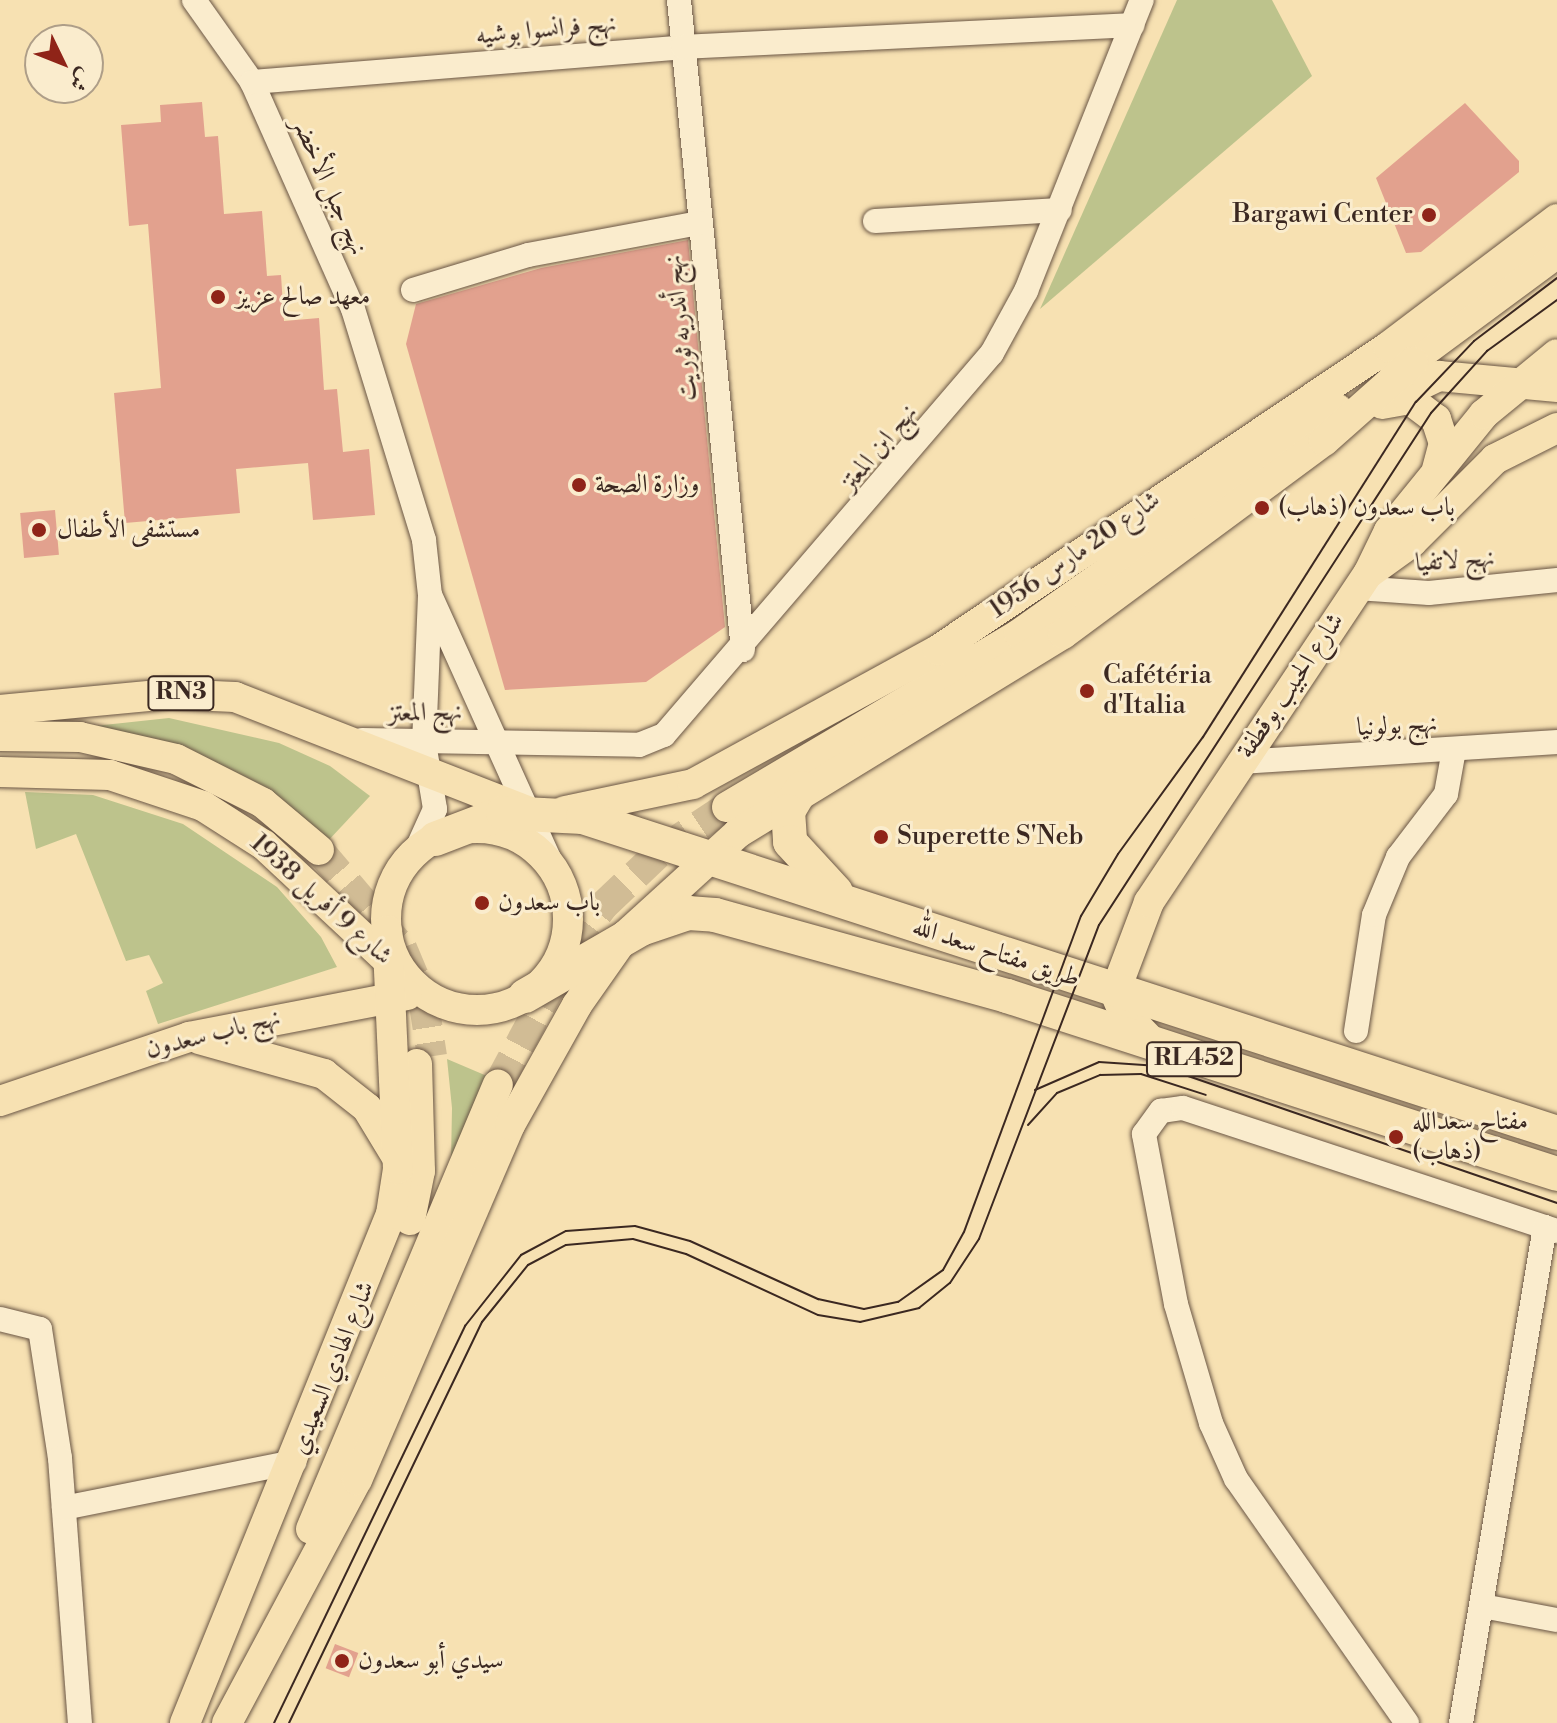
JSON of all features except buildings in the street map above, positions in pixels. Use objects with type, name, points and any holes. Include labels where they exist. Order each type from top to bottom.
[{"type":"highway","points":[[802,788],[787,818],[792,848],[855,907]]},
{"type":"highway","name":"طريق مفتاح سعد الله","points":[[425,846],[489,816],[537,822],[708,857],[1115,992],[1557,1133]]},
{"type":"highway","name":"طريق مفتاح سعد الله","points":[[525,996],[626,935],[672,917],[715,915],[1007,996],[1557,1174]]},
{"type":"main road","name":"شارع 20 مارس 1956","points":[[537,822],[620,805],[693,784],[938,650],[1388,347],[1557,219]]},
{"type":"main road","name":"شارع 20 مارس 1956","points":[[626,935],[708,857],[802,788],[1063,634],[1324,441],[1413,362],[1557,253]]},
{"type":"main road","name":"شارع الحبيب بوقطفة","points":[[1115,992],[1149,902],[1362,581],[1389,531],[1437,469],[1519,382],[1557,354]]},
{"type":"main road","name":"شارع 20 مارس 1956","points":[[727,807],[1019,634],[1275,449],[1413,362]]},
{"type":"main road","points":[[1324,441],[1380,405],[1439,376],[1557,387]]},
{"type":"main road","points":[[1380,405],[1409,399],[1436,419],[1444,443],[1437,469]]},
{"type":"main road","points":[[1362,581],[1412,542],[1495,459],[1557,428]]},
{"type":"main road","name":"RN3","points":[[0,710],[211,694],[267,705],[355,739],[537,822]]},
{"type":"main road","name":"شارع 9 أفريل 1938","points":[[0,736],[80,737],[176,759],[263,803],[314,856],[248,813],[156,769],[85,754],[0,753]]},
{"type":"main road","name":"شارع 9 أفريل 1938","points":[[0,772],[110,775],[177,795],[264,845],[388,960],[410,991]]},
{"type":"main road","name":"RN3","points":[[427,773],[489,816]]},
{"type":"main road","name":"RL452","points":[[425,846],[482,829],[537,822]]},
{"type":"main road","points":[[537,822],[559,880],[566,939],[549,1052]]},
{"type":"main road","points":[[388,960],[390,894],[425,846]]},
{"type":"main road","name":"شارع الهادي السعيدي","points":[[185,1723],[381,1249],[398,1169],[410,991],[374,958],[338,914]]},
{"type":"main road","points":[[387,930],[410,991]]},
{"type":"main road","points":[[270,1631],[357,1480],[478,1195],[549,1052],[626,935]]},
{"type":"main road","name":"RL452","points":[[410,991],[479,1010],[525,996],[551,972],[566,939]]},
{"type":"main road","name":"نهج باب سعدون","points":[[0,1101],[189,1037],[410,991]]},
{"type":"main road","points":[[1115,992],[1123,1012],[1160,1048]]},
{"type":"main road","points":[[189,1037],[308,1066],[338,1083],[383,1128],[398,1169]]},
{"type":"main road","points":[[199,1693],[268,1565],[406,1238],[420,1171],[425,1060],[437,1114],[429,1204],[394,1334]]},
{"type":"main road","points":[[227,1723],[270,1631],[498,1085]]},
{"type":"street","name":"نهج جبل الأخضر","points":[[194,0],[252,82],[376,373],[424,540],[430,595],[424,743],[434,817],[425,846]]},
{"type":"street","name":"نهج أندريه ثوريت","points":[[679,0],[743,650]]},
{"type":"street","name":"نهج ابن المعتز","points":[[496,738],[648,744],[674,726],[743,650],[992,353],[1060,210],[1142,0]]},
{"type":"street","name":"نهج فرانسوا بوشيه","points":[[252,82],[683,47],[1132,25]]},
{"type":"street","points":[[875,221],[1060,210]]},
{"type":"street","points":[[413,290],[528,255],[699,223]]},
{"type":"street","name":"نهج لاتفيا","points":[[1362,581],[1429,593],[1557,580]]},
{"type":"street","name":"نهج جبل الأخضر","points":[[430,595],[537,822]]},
{"type":"street","name":"نهج المعتز","points":[[355,739],[424,743],[496,738]]},
{"type":"street","name":"نهج بولونيا","points":[[1240,762],[1557,742]]},
{"type":"street","points":[[1356,1031],[1374,915],[1398,857],[1446,794],[1454,750]]},
{"type":"street","points":[[1407,1723],[1236,1479],[1211,1423],[1176,1304],[1144,1134],[1161,1111],[1183,1108],[1551,1229],[1461,1723]]},
{"type":"street","points":[[0,1319],[40,1329],[64,1508],[80,1723]]},
{"type":"street","points":[[64,1508],[294,1462]]},
{"type":"street","points":[[1482,1606],[1557,1620]]},
{"type":"green space","points":[[1177,0],[1272,0],[1312,76],[1040,309]]},
{"type":"green space","points":[[169,718],[279,743],[330,766],[370,796],[326,843],[85,727]]},
{"type":"green space","points":[[25,792],[93,795],[183,824],[277,887],[321,937],[337,967],[158,1024],[146,991],[163,983],[149,955],[126,961],[76,834],[36,849]]},
{"type":"green space","points":[[447,1059],[487,1076],[451,1161],[452,1108]]},
{"type":"tunnel","points":[[498,1085],[571,949],[603,906],[662,850],[727,807]]},
{"type":"tunnel","points":[[319,850],[402,948],[423,998],[432,1056]]},
{"type":"tram line","points":[[274,1723],[465,1326],[521,1255],[566,1231],[635,1226],[690,1241],[818,1299],[864,1309],[898,1302],[943,1270],[964,1232],[1081,916],[1118,854],[1203,737],[1416,402],[1474,341],[1557,278]]},
{"type":"tram line","points":[[289,1723],[482,1322],[528,1265],[566,1245],[633,1239],[686,1254],[818,1315],[860,1322],[919,1308],[950,1283],[979,1239],[1099,925],[1431,413],[1487,351],[1557,300]]},
{"type":"tram line","points":[[1035,1090],[1099,1062],[1159,1066],[1557,1203]]},
{"type":"tram line","points":[[1028,1125],[1057,1093],[1100,1075],[1141,1074],[1206,1095]]},
{"type":"place","name":"Bargawi Center","points":[[1429,215]]},
{"type":"place","name":"معهد صالح عزيز","points":[[218,297]]},
{"type":"place","name":"وزارة الصحة","points":[[579,485]]},
{"type":"place","name":"باب سعدون (ذهاب)","points":[[1262,508]]},
{"type":"place","name":"مستشفى الأطفال","points":[[39,530]]},
{"type":"place","name":"Cafétéria d'Italia","points":[[1087,691]]},
{"type":"place","name":"Superette S'Neb","points":[[881,837]]},
{"type":"place","name":"باب سعدون","points":[[482,903]]},
{"type":"place","name":"مفتاح سعدالله (ذهاب)","points":[[1396,1137]]},
{"type":"place","name":"سيدي أبو سعدون","points":[[342,1661]]}]
